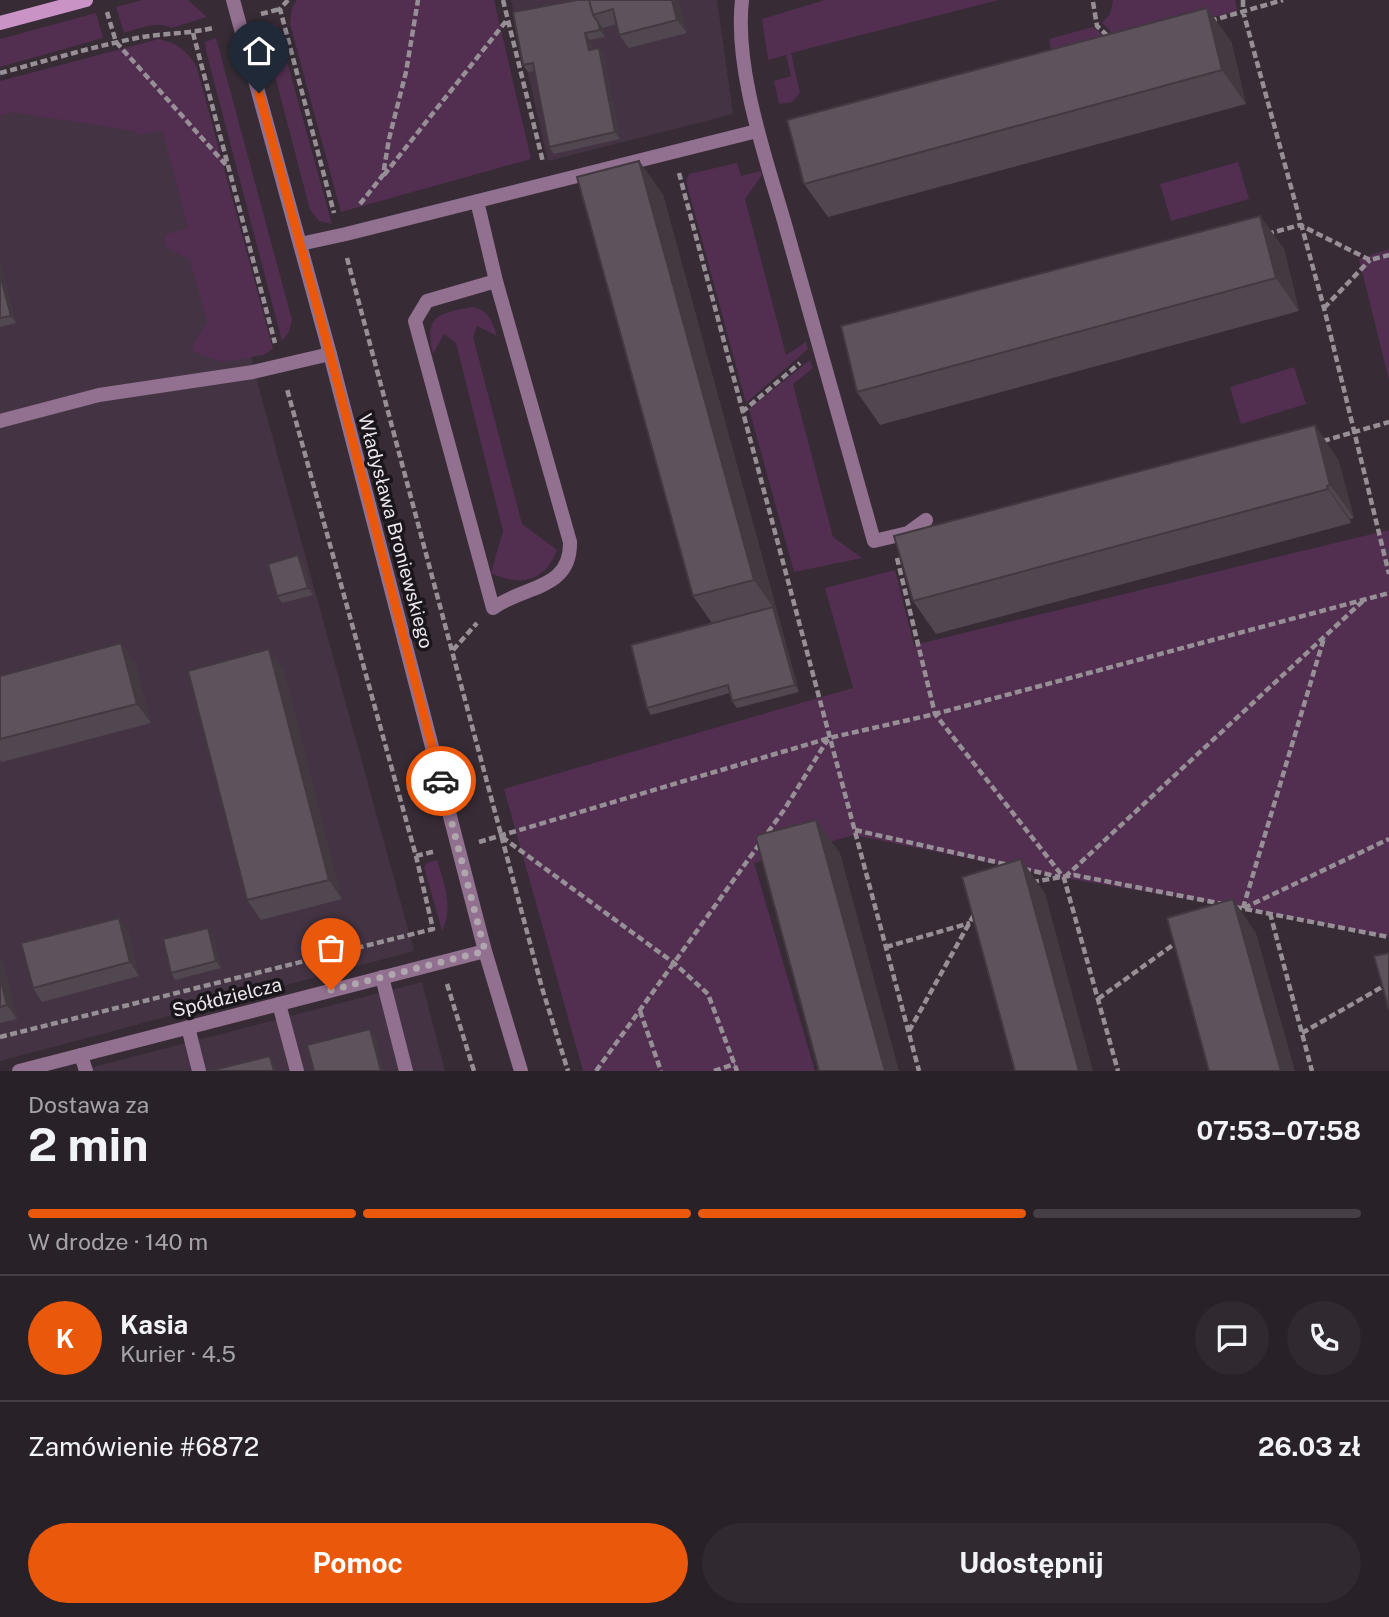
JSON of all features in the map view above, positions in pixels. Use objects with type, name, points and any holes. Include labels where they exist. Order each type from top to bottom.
[{"type":"main road","points":[[0,23],[86,0]]},
{"type":"street","name":"Władysława Broniewskiego","points":[[233,0],[330,354],[485,951],[521,1071]]},
{"type":"street","points":[[741,0],[744,59],[757,131],[874,541],[908,533],[926,520]]},
{"type":"street","points":[[300,244],[757,131]]},
{"type":"street","points":[[477,201],[496,281],[566,529],[570,555],[566,568],[554,580],[507,598],[493,608],[415,321],[427,301],[496,281]]},
{"type":"street","points":[[0,421],[99,395],[253,372],[330,354]]},
{"type":"street","name":"Spółdzielcza","points":[[19,1071],[485,951]]},
{"type":"street","points":[[382,977],[406,1071]]},
{"type":"street","points":[[279,1004],[298,1071]]},
{"type":"street","points":[[188,1027],[199,1071]]},
{"type":"street","points":[[81,1055],[86,1071]]},
{"type":"path","points":[[260,15],[280,9],[288,0]]},
{"type":"path","points":[[383,175],[406,72],[418,0]]},
{"type":"path","points":[[503,0],[543,164]]},
{"type":"path","points":[[1243,0],[1300,225],[1324,308],[1389,574]]},
{"type":"path","points":[[1206,22],[1283,0]]},
{"type":"path","points":[[1093,2],[1097,26],[1119,45]]},
{"type":"path","points":[[280,9],[334,215],[345,213]]},
{"type":"path","points":[[106,10],[116,42],[230,170]]},
{"type":"path","points":[[369,207],[356,210],[508,19]]},
{"type":"path","points":[[0,73],[116,42],[159,33],[193,33],[213,28]]},
{"type":"path","points":[[193,33],[281,366],[416,856],[441,962],[474,1071]]},
{"type":"path","points":[[666,176],[679,172],[919,1071]]},
{"type":"path","points":[[1261,235],[1300,225],[1370,260]]},
{"type":"path","points":[[342,235],[542,988],[568,1071]]},
{"type":"path","points":[[1324,308],[1370,260],[1389,255]]},
{"type":"path","points":[[347,260],[361,257]]},
{"type":"path","points":[[742,412],[819,346]]},
{"type":"path","points":[[1314,443],[1389,422]]},
{"type":"path","points":[[896,557],[910,553]]},
{"type":"path","points":[[502,837],[829,738],[935,714],[1389,593]]},
{"type":"path","points":[[1064,878],[1364,599]]},
{"type":"path","points":[[452,651],[493,608]]},
{"type":"path","points":[[1243,908],[1325,637]]},
{"type":"path","points":[[935,714],[1064,878],[1118,1071]]},
{"type":"path","points":[[596,1071],[784,810],[829,738]]},
{"type":"path","points":[[855,830],[1064,878]]},
{"type":"path","points":[[502,837],[674,963],[708,994],[737,1071]]},
{"type":"path","points":[[1243,908],[1389,839]]},
{"type":"path","points":[[1026,883],[1074,875],[1389,937]]},
{"type":"path","points":[[909,1031],[981,900]]},
{"type":"path","points":[[1217,913],[1227,905]]},
{"type":"path","points":[[1270,914],[1312,1071]]},
{"type":"path","points":[[886,947],[970,923]]},
{"type":"path","points":[[0,1037],[433,929]]},
{"type":"path","points":[[1098,999],[1184,936]]},
{"type":"path","points":[[1302,1033],[1389,983]]},
{"type":"path","points":[[639,1010],[661,1071]]},
{"type":"path","points":[[714,1071],[735,1064]]},
{"type":"shaded area","points":[[143,0],[188,0],[207,17],[171,28],[154,25],[124,33],[116,7]]},
{"type":"shaded area","points":[[297,0],[494,0],[531,159],[341,212],[290,24],[292,7]]},
{"type":"shaded area","points":[[511,0],[717,0],[733,114],[548,161]]},
{"type":"shaded area","points":[[825,0],[998,0],[791,53],[800,93],[792,102],[779,104],[774,81],[791,76],[786,55],[768,60],[762,19]]},
{"type":"shaded area","points":[[1113,0],[1235,0],[1237,11],[1190,23],[1187,12],[1177,15],[1180,26],[1120,41],[1102,23],[1110,14]]},
{"type":"shaded area","points":[[96,13],[103,38],[0,67],[0,39]]},
{"type":"shaded area","points":[[277,25],[332,224],[319,221],[310,210],[262,26]]},
{"type":"shaded area","points":[[1093,27],[1112,43],[1053,60],[1049,39]]},
{"type":"shaded area","points":[[216,38],[292,320],[289,332],[282,341],[206,51],[205,42]]},
{"type":"shaded area","points":[[159,39],[181,49],[197,68],[273,349],[263,355],[223,362],[194,352],[192,346],[207,322],[190,260],[167,248],[164,238],[167,234],[188,228],[162,130],[139,135],[135,131],[11,112],[0,116],[0,81]]},
{"type":"shaded area","points":[[181,64],[259,388],[414,951],[0,1061],[0,109]]},
{"type":"shaded area","points":[[1238,162],[1249,199],[1171,221],[1160,184]]},
{"type":"shaded area","points":[[737,163],[741,176],[761,171],[762,175],[745,199],[786,355],[806,342],[808,349],[746,403],[686,181],[689,174]]},
{"type":"shaded area","points":[[1389,249],[1389,380],[1359,259]]},
{"type":"shaded area","points":[[472,307],[486,314],[497,336],[477,326],[473,337],[522,524],[557,550],[546,569],[531,579],[512,580],[491,573],[503,531],[456,343],[444,334],[433,354],[430,341],[430,331],[437,318],[451,311]]},
{"type":"shaded area","points":[[810,360],[813,368],[793,384],[833,537],[862,558],[794,572],[749,409]]},
{"type":"shaded area","points":[[1294,367],[1306,404],[1241,424],[1230,387]]},
{"type":"shaded area","points":[[1389,530],[1389,937],[1227,905],[1064,878],[854,835],[754,863],[815,1071],[583,1071],[504,789],[853,688],[825,588],[895,570],[914,645]]},
{"type":"shaded area","points":[[437,860],[448,904],[442,931],[424,867]]},
{"type":"shaded area","points":[[422,982],[445,1071],[78,1071]]},
{"type":"building","points":[[589,0],[598,22],[600,30],[585,33],[589,50],[599,48],[615,132],[549,147],[533,63],[523,65],[513,12]]},
{"type":"building","points":[[589,0],[672,0],[677,20],[619,35],[613,9],[593,15]]},
{"type":"building","points":[[1207,8],[1222,70],[804,184],[787,120]]},
{"type":"building","points":[[639,161],[754,580],[693,596],[577,177]]},
{"type":"building","points":[[1260,216],[1276,278],[857,392],[841,326]]},
{"type":"building","points":[[0,274],[11,316],[0,318]]},
{"type":"building","points":[[1315,425],[1330,485],[1327,486],[1328,489],[913,601],[894,536]]},
{"type":"building","points":[[298,555],[308,588],[277,596],[268,564]]},
{"type":"building","points":[[773,607],[795,685],[732,701],[728,685],[647,708],[631,645]]},
{"type":"building","points":[[121,643],[137,704],[0,739],[0,676]]},
{"type":"building","points":[[269,649],[329,880],[247,900],[188,671]]},
{"type":"building","points":[[816,820],[885,1071],[819,1071],[756,838],[758,835]]},
{"type":"building","points":[[1021,859],[1079,1071],[1015,1071],[962,877]]},
{"type":"building","points":[[1233,899],[1281,1071],[1209,1071],[1167,918]]},
{"type":"building","points":[[119,918],[130,962],[33,988],[21,943]]},
{"type":"building","points":[[208,928],[216,961],[171,973],[163,939]]},
{"type":"building","points":[[1389,953],[1389,1010],[1374,956]]},
{"type":"building","points":[[0,977],[7,1005],[0,1007]]},
{"type":"building","points":[[370,1029],[381,1071],[314,1071],[307,1045]]},
{"type":"building","points":[[270,1056],[274,1071],[209,1071]]},
{"type":"way so far","points":[[331,990],[485,951],[441,781]]},
{"type":"route","points":[[259,93],[441,781]]}]
